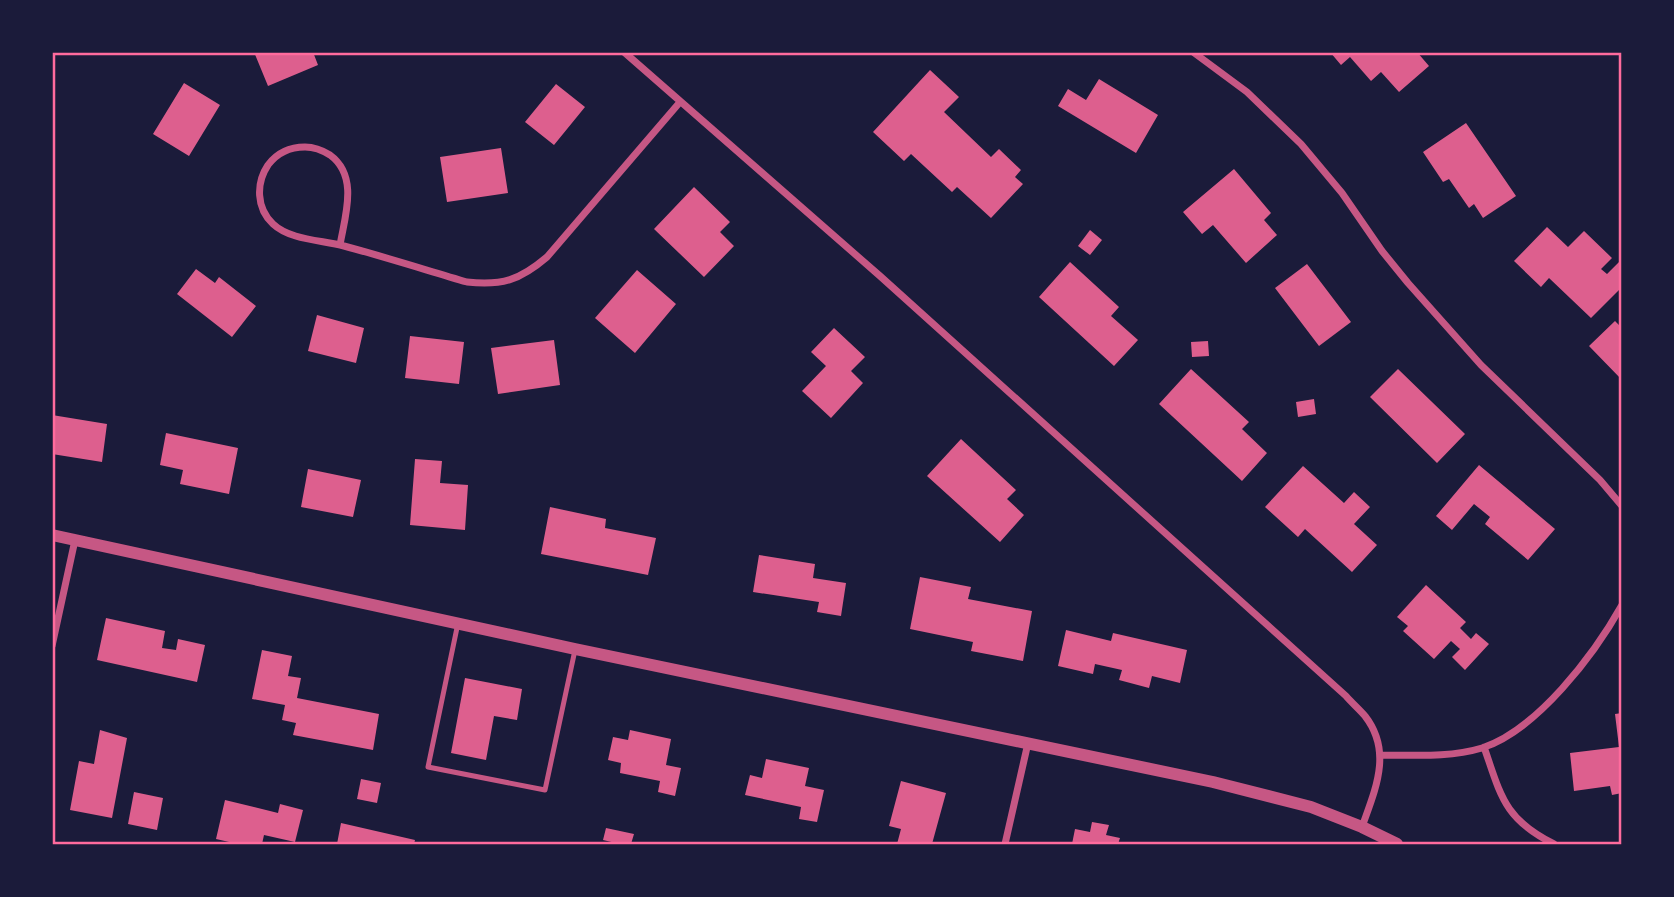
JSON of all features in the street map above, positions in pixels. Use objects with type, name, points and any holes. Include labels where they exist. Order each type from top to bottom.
[{"type":"street","points":[[624,52],[880,276],[1346,696],[1370,723],[1381,755],[1379,780],[1362,827]]},
{"type":"street","points":[[1193,52],[1247,92],[1301,144],[1342,193],[1382,251],[1417,293],[1481,365],[1600,480],[1622,506]]},
{"type":"street","points":[[340,245],[349,190],[342,167],[324,151],[313,148],[290,149],[280,154],[271,161],[260,181],[259,193],[265,214],[282,230],[292,235],[340,245],[467,282],[498,283],[524,275],[547,257],[680,102]]},
{"type":"street","points":[[52,535],[575,649],[1213,782],[1311,807],[1362,827],[1397,845]]},
{"type":"street","points":[[52,646],[75,540]]},
{"type":"street","points":[[1381,755],[1465,752],[1485,747],[1510,734],[1548,702],[1591,653],[1622,605]]},
{"type":"street","points":[[1005,845],[1028,743]]},
{"type":"street","points":[[1485,747],[1503,797],[1515,817],[1554,845]]},
{"type":"lane","points":[[458,623],[428,767],[545,790],[575,649]]},
{"type":"building","points":[[254,52],[313,52],[318,65],[268,86]]},
{"type":"building","points":[[1330,52],[1417,52],[1429,66],[1399,92],[1381,72],[1371,81],[1350,57],[1341,65]]},
{"type":"building","points":[[930,70],[959,97],[944,112],[991,157],[999,149],[1021,170],[1015,177],[1023,184],[991,218],[957,187],[952,192],[911,154],[904,161],[873,132]]},
{"type":"building","points":[[1099,79],[1158,115],[1136,153],[1058,106],[1068,89],[1086,100]]},
{"type":"building","points":[[184,83],[220,105],[189,156],[153,134]]},
{"type":"building","points":[[556,84],[585,107],[554,145],[525,122]]},
{"type":"building","points":[[1466,123],[1516,196],[1483,218],[1474,204],[1469,208],[1449,179],[1443,182],[1423,152]]},
{"type":"building","points":[[501,148],[508,193],[447,202],[440,157]]},
{"type":"building","points":[[1234,169],[1271,213],[1264,220],[1277,235],[1246,263],[1213,225],[1202,234],[1183,212]]},
{"type":"building","points":[[694,187],[730,222],[720,232],[734,246],[704,277],[654,229]]},
{"type":"building","points":[[1547,227],[1568,247],[1584,231],[1612,258],[1601,269],[1607,274],[1622,259],[1622,287],[1591,318],[1549,278],[1541,287],[1514,261]]},
{"type":"building","points":[[1090,230],[1102,240],[1090,255],[1078,246]]},
{"type":"building","points":[[1070,262],[1119,307],[1111,316],[1138,340],[1114,366],[1039,297]]},
{"type":"building","points":[[1307,264],[1351,322],[1319,346],[1275,288]]},
{"type":"building","points":[[196,269],[215,283],[219,277],[256,306],[232,337],[177,294]]},
{"type":"building","points":[[637,270],[676,304],[635,353],[595,318]]},
{"type":"building","points":[[317,315],[364,328],[356,363],[308,351]]},
{"type":"building","points":[[1615,321],[1622,328],[1622,380],[1589,346]]},
{"type":"building","points":[[834,328],[865,357],[851,371],[863,383],[831,418],[802,391],[826,366],[811,352]]},
{"type":"building","points":[[410,336],[464,342],[459,384],[405,378]]},
{"type":"building","points":[[554,340],[560,385],[498,394],[491,348]]},
{"type":"building","points":[[1208,341],[1209,356],[1192,357],[1191,342]]},
{"type":"building","points":[[1191,369],[1249,422],[1242,429],[1267,453],[1242,481],[1159,404]]},
{"type":"building","points":[[1398,369],[1465,434],[1437,463],[1370,397]]},
{"type":"building","points":[[1314,399],[1316,414],[1298,417],[1296,402]]},
{"type":"building","points":[[52,415],[107,424],[102,462],[52,454]]},
{"type":"building","points":[[166,433],[238,448],[229,494],[180,484],[183,470],[160,465]]},
{"type":"building","points":[[961,439],[1016,490],[1007,499],[1024,515],[1000,542],[927,476]]},
{"type":"building","points":[[415,459],[442,461],[440,483],[468,485],[465,530],[410,525]]},
{"type":"building","points":[[1479,465],[1555,529],[1528,560],[1485,524],[1490,517],[1474,504],[1452,530],[1436,516]]},
{"type":"building","points":[[1303,466],[1344,503],[1354,492],[1370,507],[1354,524],[1377,545],[1352,572],[1305,529],[1298,537],[1265,507]]},
{"type":"building","points":[[308,469],[361,480],[353,517],[301,507]]},
{"type":"building","points":[[550,507],[606,519],[605,528],[656,538],[648,575],[541,554]]},
{"type":"building","points":[[759,555],[815,564],[813,578],[846,583],[841,616],[817,612],[819,602],[753,592]]},
{"type":"building","points":[[920,577],[971,587],[968,599],[1032,611],[1023,661],[971,651],[973,642],[910,629]]},
{"type":"building","points":[[1426,585],[1466,622],[1460,628],[1471,639],[1476,633],[1489,644],[1465,670],[1452,657],[1460,649],[1451,641],[1434,659],[1403,631],[1408,626],[1397,617]]},
{"type":"building","points":[[106,618],[165,631],[162,648],[176,650],[178,639],[205,645],[197,682],[97,660]]},
{"type":"building","points":[[1066,630],[1111,641],[1113,633],[1187,650],[1180,683],[1152,676],[1149,688],[1119,680],[1122,670],[1095,664],[1093,674],[1058,666]]},
{"type":"building","points":[[262,650],[292,656],[288,676],[301,678],[297,698],[379,714],[373,750],[293,735],[296,723],[282,720],[285,705],[252,699]]},
{"type":"building","points":[[465,678],[522,689],[517,720],[494,716],[486,760],[451,753]]},
{"type":"building","points":[[1622,713],[1622,793],[1612,795],[1610,786],[1574,791],[1570,753],[1619,747],[1615,714]]},
{"type":"building","points":[[100,730],[127,738],[112,818],[70,810],[79,761],[94,764]]},
{"type":"building","points":[[630,730],[671,739],[666,765],[681,768],[675,796],[658,792],[660,781],[620,773],[621,763],[608,760],[613,737],[628,740]]},
{"type":"building","points":[[766,759],[809,768],[805,786],[824,790],[817,822],[799,819],[801,807],[745,795],[750,775],[762,778]]},
{"type":"building","points":[[361,779],[381,783],[377,803],[357,799]]},
{"type":"building","points":[[901,781],[946,793],[932,844],[897,844],[901,829],[889,826]]},
{"type":"building","points":[[134,792],[163,798],[157,830],[128,824]]},
{"type":"building","points":[[225,800],[278,813],[280,804],[303,810],[295,842],[264,835],[262,844],[238,844],[216,839]]},
{"type":"building","points":[[1092,822],[1109,825],[1106,835],[1120,838],[1118,844],[1072,844],[1075,829],[1090,832]]},
{"type":"building","points":[[341,823],[415,840],[414,844],[337,844]]},
{"type":"building","points":[[606,828],[634,834],[631,844],[603,840]]}]
